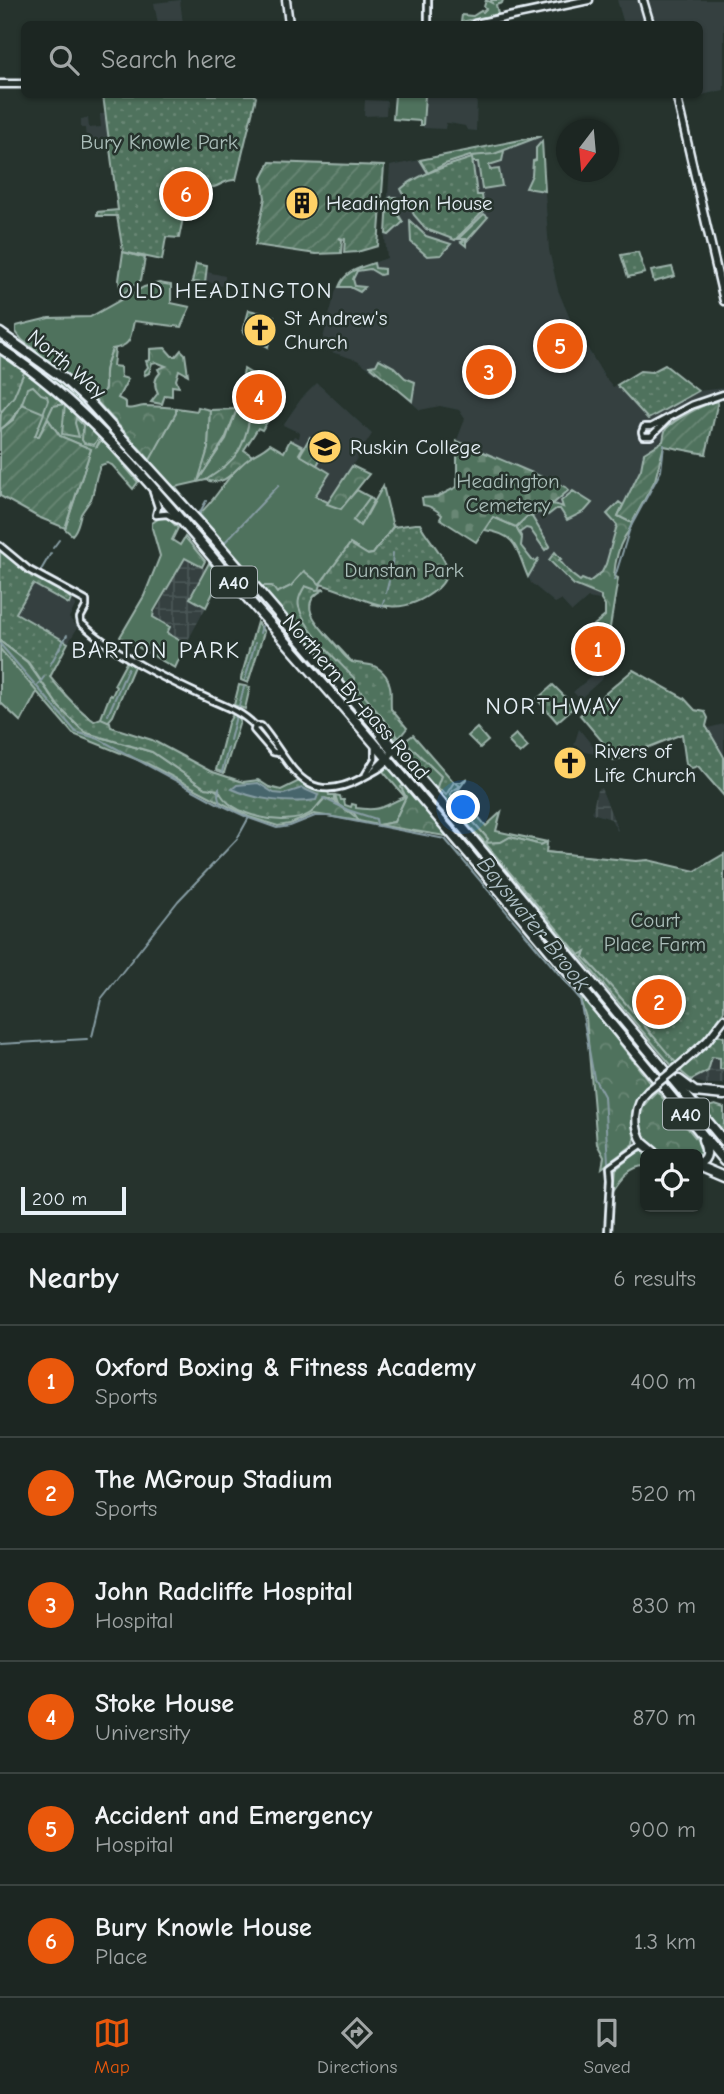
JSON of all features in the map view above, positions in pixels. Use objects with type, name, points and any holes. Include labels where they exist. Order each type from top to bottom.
[{"type":"highway","name":"North Way","points":[[0,333],[63,378],[110,424]]},
{"type":"highway","name":"North Way","points":[[0,348],[39,376],[89,421]]},
{"type":"highway","name":"Northern By-pass Road","points":[[89,421],[182,523],[375,746],[391,757],[468,834],[724,1141]]},
{"type":"highway","name":"Northern By-pass Road","points":[[110,424],[264,597],[375,729],[391,757],[724,1161]]},
{"type":"highway","points":[[657,1059],[685,1086],[703,1094],[724,1095]]},
{"type":"highway","points":[[689,1119],[706,1147],[703,1160]]},
{"type":"highway","points":[[644,1144],[650,1149]]},
{"type":"highway","points":[[703,1167],[724,1177]]},
{"type":"main road","points":[[286,0],[289,21]]},
{"type":"main road","points":[[489,21],[589,0]]},
{"type":"main road","points":[[643,0],[649,21]]},
{"type":"main road","points":[[0,84],[21,84]]},
{"type":"main road","points":[[677,98],[724,301]]},
{"type":"main road","points":[[644,1144],[635,1119],[640,1101],[648,1091],[721,1029],[724,1019]]},
{"type":"street","points":[[428,0],[428,21]]},
{"type":"street","points":[[652,430],[692,405],[724,395]]},
{"type":"street","points":[[151,488],[158,507],[156,515],[167,514],[182,523]]},
{"type":"street","points":[[0,546],[29,570],[86,601],[81,623],[109,645],[168,680],[242,713],[273,752],[278,752],[297,775],[313,785],[339,787],[371,773],[391,757]]},
{"type":"street","points":[[365,776],[375,759],[375,746]]},
{"type":"street","points":[[608,1233],[610,1167],[644,1144]]},
{"type":"shaded area","points":[[180,0],[183,21],[157,21],[154,3]]},
{"type":"shaded area","points":[[617,0],[639,0],[644,21],[623,21]]},
{"type":"shaded area","points":[[649,0],[724,0],[724,90],[703,95],[703,21],[654,21]]},
{"type":"shaded area","points":[[425,98],[477,98],[476,131],[449,123],[446,123],[445,129],[423,128]]},
{"type":"shaded area","points":[[365,100],[387,101],[386,115],[364,116]]},
{"type":"shaded area","points":[[100,114],[105,114],[110,139],[86,142],[81,119],[88,118],[89,128],[101,127]]},
{"type":"shaded area","points":[[541,136],[549,250],[558,290],[570,319],[604,376],[613,387],[617,385],[648,419],[698,391],[724,388],[724,400],[713,401],[644,453],[641,469],[618,516],[632,523],[632,527],[623,539],[614,567],[614,576],[618,578],[616,591],[605,605],[600,600],[588,598],[572,612],[561,600],[555,603],[531,583],[517,547],[522,538],[516,527],[539,505],[554,503],[569,488],[457,440],[465,419],[459,410],[440,406],[420,410],[386,380],[357,360],[325,350],[323,338],[336,290],[347,275],[353,270],[387,258],[385,238],[390,166]]},
{"type":"shaded area","points":[[207,272],[225,276],[225,284],[221,286],[206,281]]},
{"type":"shaded area","name":"Ruskin College","points":[[317,383],[372,434],[352,466],[369,474],[357,490],[327,504],[251,457],[270,444],[284,452],[294,436],[299,438],[300,433],[283,425],[301,399]]},
{"type":"shaded area","points":[[185,557],[206,569],[190,598],[206,607],[186,644],[166,633],[153,617]]},
{"type":"shaded area","points":[[37,577],[62,590],[76,604],[69,618],[78,627],[68,643],[16,613]]},
{"type":"shaded area","points":[[599,670],[604,674],[603,678],[580,699],[573,692]]},
{"type":"shaded area","points":[[724,724],[724,757],[708,728]]},
{"type":"shaded area","points":[[579,729],[600,755],[579,751],[579,747],[574,745]]},
{"type":"shaded area","points":[[601,788],[617,831],[611,819],[592,813],[597,790]]},
{"type":"shaded area","points":[[711,1057],[721,1058],[720,1069],[724,1069],[724,1084],[705,1084],[691,1080],[708,1071]]},
{"type":"green space","points":[[486,0],[492,3],[491,0],[503,0],[496,5],[498,14],[461,21],[462,15],[473,16],[483,12],[486,9]]},
{"type":"green space","name":"Bury Knowle Park","points":[[103,98],[256,98],[236,180],[197,189],[196,182],[176,187],[177,197],[183,200],[183,218],[179,238],[166,237],[162,260],[123,252],[117,216],[97,216],[97,212],[118,210]]},
{"type":"green space","points":[[395,98],[425,98],[423,125],[420,125],[420,121],[393,119]]},
{"type":"green space","points":[[541,136],[494,154],[470,156],[445,164],[428,173],[420,160]]},
{"type":"green space","points":[[542,141],[545,191],[526,188],[532,175],[533,161],[536,160],[536,148]]},
{"type":"green space","points":[[504,151],[502,161],[489,165],[490,170],[499,169],[502,186],[482,189],[478,162],[472,162],[471,156]]},
{"type":"green space","points":[[472,158],[477,195],[482,195],[484,211],[455,240],[426,229],[414,215],[401,189],[425,174]]},
{"type":"green space","points":[[270,162],[384,166],[378,246],[344,253],[345,239],[339,238],[342,240],[341,253],[316,254],[255,245],[265,198],[262,178]]},
{"type":"green space","points":[[396,197],[395,201],[402,205],[398,214],[403,222],[389,235],[386,234],[388,199]]},
{"type":"green space","points":[[484,214],[488,217],[466,242],[466,246],[461,242],[467,239],[458,239]]},
{"type":"green space","points":[[410,221],[426,236],[451,244],[441,255],[427,256],[411,242]]},
{"type":"green space","points":[[123,252],[145,258],[141,280],[121,295],[119,280]]},
{"type":"green space","points":[[638,252],[645,273],[628,277],[621,255]]},
{"type":"green space","points":[[374,263],[375,268],[384,269],[384,274],[380,275],[370,269],[357,271],[353,279],[355,286],[365,287],[360,292],[350,287],[339,287],[349,274]]},
{"type":"green space","points":[[196,264],[207,266],[205,283],[192,282]]},
{"type":"green space","points":[[672,267],[675,276],[654,282],[651,271]]},
{"type":"green space","points":[[159,283],[171,285],[171,303],[190,307],[181,327],[134,321],[127,343],[112,349],[105,370],[105,388],[94,399],[149,460],[176,413],[176,408],[197,411],[198,407],[210,410],[208,449],[200,477],[226,439],[237,409],[244,369],[262,380],[250,400],[247,433],[240,453],[223,470],[206,480],[175,487],[198,515],[245,460],[270,444],[284,452],[290,440],[303,447],[299,454],[330,473],[315,496],[340,508],[357,490],[370,497],[354,520],[367,515],[383,486],[393,527],[373,554],[365,555],[320,584],[291,586],[277,593],[261,586],[394,739],[398,736],[396,740],[394,740],[384,729],[118,426],[70,377],[22,340],[16,332],[16,326],[49,318],[90,317],[144,287]]},
{"type":"green space","points":[[249,310],[274,316],[268,347],[243,332]]},
{"type":"green space","points":[[0,337],[63,382],[112,430],[193,523],[204,542],[110,440],[0,345]]},
{"type":"green space","points":[[165,348],[172,356],[176,356],[181,350],[185,354],[188,375],[179,370],[176,380],[179,387],[172,386],[172,396],[165,395],[162,404],[151,402],[158,393],[155,383],[160,373],[158,369],[166,366],[152,363],[149,373],[145,375],[144,372],[148,367],[146,361],[150,360],[150,349]]},
{"type":"green space","points":[[112,349],[115,349],[113,366],[120,367],[121,377],[128,379],[118,398],[126,402],[126,408],[176,408],[176,413],[150,460],[94,398],[104,391],[105,370]]},
{"type":"green space","points":[[0,352],[25,370],[14,396],[2,411],[0,410]]},
{"type":"green space","points":[[4,355],[66,401],[100,435],[94,445],[82,440],[83,425],[76,418],[79,437],[62,434],[65,404],[53,406],[39,436],[35,436],[48,400],[47,396],[33,386],[27,388],[17,412],[0,430]]},
{"type":"green space","points":[[379,359],[415,382],[412,401],[370,366],[376,365]]},
{"type":"green space","points":[[665,365],[698,391],[648,419],[617,385],[640,371],[652,372]]},
{"type":"green space","points":[[25,370],[101,438],[96,448],[102,439],[138,482],[133,489],[112,465],[101,465],[91,499],[72,535],[65,529],[91,449],[60,436],[44,413],[0,430],[0,415]]},
{"type":"green space","points":[[718,401],[706,454],[664,446],[655,480],[632,523],[618,516],[641,469],[644,453],[663,441],[666,429],[676,421]]},
{"type":"green space","points":[[22,404],[44,413],[35,436],[39,436],[48,419],[60,436],[91,449],[65,528],[0,496],[0,430],[14,419]]},
{"type":"green space","points":[[237,409],[225,439],[198,481],[208,449],[210,410]]},
{"type":"green space","points":[[251,411],[272,414],[262,430],[258,428],[244,450],[251,457],[225,479],[213,482],[206,480],[233,459],[243,443]]},
{"type":"green space","points":[[310,437],[327,447],[317,465],[300,455]]},
{"type":"green space","name":"Headington Cemetery","points":[[457,441],[569,490],[554,503],[539,505],[516,527],[493,517],[476,542],[440,519],[442,515],[435,509],[423,505],[422,498],[437,497],[457,487]]},
{"type":"green space","points":[[352,466],[369,474],[341,509],[327,504]]},
{"type":"green space","points":[[573,491],[592,503],[585,511],[567,520],[560,509],[548,515],[546,512],[527,516],[545,505],[563,507],[561,501]]},
{"type":"green space","points":[[370,497],[374,501],[360,526],[353,520]]},
{"type":"green space","points":[[619,502],[623,505],[618,516],[632,523],[618,551],[614,576],[618,578],[607,646],[593,643],[588,646],[581,636],[605,616],[601,596],[574,585],[549,560],[555,552],[571,574],[580,581],[582,579],[589,582],[602,572],[617,525],[607,514]]},
{"type":"green space","points":[[527,516],[532,517],[550,546],[545,550],[530,529],[526,528],[519,533],[516,527]]},
{"type":"green space","points":[[161,517],[168,518],[178,528],[172,540],[180,545],[185,537],[205,561],[202,567],[185,558],[154,611],[153,617],[170,627],[167,633],[186,644],[175,668],[120,637],[144,596],[160,556],[152,523]]},
{"type":"green space","points":[[493,517],[516,527],[522,538],[521,546],[532,560],[539,558],[528,577],[515,545],[496,532],[485,530]]},
{"type":"green space","name":"Dunstan Park","points":[[420,524],[447,568],[442,584],[421,600],[407,605],[379,604],[320,584],[350,544],[368,555],[373,554],[393,527]]},
{"type":"green space","points":[[393,527],[387,607],[372,604],[378,594],[321,584],[300,606],[352,662],[401,734],[394,739],[260,586],[272,586],[277,593],[291,586],[304,571],[320,584],[350,544],[368,555],[373,554]]},
{"type":"green space","points":[[0,550],[26,572],[62,590],[71,599],[69,604],[33,584],[16,613],[68,643],[50,677],[70,701],[94,721],[101,718],[110,722],[111,727],[152,740],[210,771],[243,782],[258,780],[281,790],[299,781],[328,790],[329,795],[335,795],[335,801],[325,798],[311,812],[286,820],[245,813],[234,807],[219,790],[205,788],[152,752],[87,733],[80,728],[59,707],[28,662],[0,641]]},
{"type":"green space","points":[[209,563],[221,577],[206,607],[190,598]]},
{"type":"green space","points":[[305,586],[316,590],[325,589],[311,601],[310,608],[316,622],[344,656],[352,662],[374,666],[386,676],[390,688],[391,709],[407,728],[399,738],[353,682],[355,679],[308,626],[299,604]]},
{"type":"green space","points":[[257,622],[264,632],[248,683],[241,678]]},
{"type":"green space","points":[[0,641],[27,662],[59,707],[87,733],[152,752],[205,788],[213,788],[221,794],[318,806],[325,798],[335,801],[359,821],[314,814],[278,826],[249,817],[148,764],[73,734],[0,649]]},
{"type":"green space","points":[[0,649],[38,690],[21,722],[0,702]]},
{"type":"green space","points":[[127,661],[134,666],[113,716],[107,723],[101,718]]},
{"type":"green space","points":[[633,670],[684,698],[695,710],[705,712],[708,718],[706,726],[724,757],[724,796],[698,766],[692,768],[686,764],[682,734],[614,761],[607,747],[580,715]]},
{"type":"green space","points":[[239,685],[250,687],[245,709],[234,705]]},
{"type":"green space","points":[[553,685],[567,699],[565,701],[574,707],[557,722],[537,699]]},
{"type":"green space","points":[[234,713],[241,718],[224,773],[216,770],[228,723]]},
{"type":"green space","points":[[477,728],[488,741],[480,748],[468,736]]},
{"type":"green space","points":[[516,734],[528,747],[520,754],[508,741]]},
{"type":"green space","points":[[413,735],[454,782],[446,795],[437,787],[441,776],[407,743],[402,746],[401,744]]},
{"type":"green space","points":[[407,742],[441,776],[437,787],[449,789],[454,782],[460,786],[451,792],[451,796],[488,839],[486,843],[501,842],[510,837],[541,845],[547,842],[546,852],[617,860],[584,957],[620,994],[652,1036],[707,1034],[673,1067],[488,846],[431,784],[403,745]]},
{"type":"green space","points":[[403,745],[485,843],[488,839],[451,796],[451,792],[460,786],[454,782],[467,778],[457,792],[486,826],[501,812],[496,831],[547,842],[541,845],[510,837],[515,862],[501,842],[486,844],[579,955],[576,955],[402,749]]},
{"type":"green space","points":[[382,768],[389,768],[404,785],[401,787],[406,797],[394,822],[378,825],[359,821],[354,813],[339,807],[335,795],[344,800],[345,805],[351,807],[352,804],[356,805],[356,808],[365,809],[383,807],[405,797],[382,770],[357,785]]},
{"type":"green space","points":[[404,785],[445,836],[378,825],[394,822],[406,797],[401,787]]},
{"type":"green space","name":"Court Place Farm","points":[[510,837],[541,845],[547,842],[546,852],[648,860],[695,871],[724,854],[724,1011],[707,1034],[677,1064],[584,957],[586,952],[579,955],[485,843],[501,842]]},
{"type":"green space","points":[[580,999],[587,1001],[651,1084],[639,1097],[634,1108],[634,1144],[602,1168],[604,1157],[597,1144],[586,1018]]},
{"type":"green space","points":[[716,1034],[724,1037],[724,1069],[720,1069],[720,1058],[712,1057],[708,1071],[691,1080],[679,1070]]},
{"type":"green space","points":[[657,1091],[700,1143],[702,1149],[654,1149],[640,1129],[639,1121],[649,1099]]},
{"type":"green space","points":[[715,1105],[724,1108],[724,1137],[704,1108]]},
{"type":"green space","points":[[640,1150],[640,1167],[630,1171],[614,1190],[616,1169]]},
{"type":"water","points":[[258,783],[274,793],[284,794],[302,788],[318,795],[316,800],[284,801],[252,796],[232,789],[237,785]]},
{"type":"waterway","points":[[614,580],[630,528],[661,471],[664,445]]},
{"type":"waterway","points":[[206,501],[199,514],[224,543],[279,485]]},
{"type":"waterway","points":[[53,548],[59,540]]},
{"type":"waterway","points":[[41,570],[51,553]]},
{"type":"waterway","points":[[391,576],[393,553]]},
{"type":"waterway","points":[[386,593],[389,581]]},
{"type":"waterway","points":[[382,606],[384,600]]},
{"type":"waterway","points":[[260,633],[262,626]]},
{"type":"waterway","points":[[50,665],[67,635]]},
{"type":"waterway","points":[[245,680],[255,643]]},
{"type":"waterway","name":"Bayswater Brook","points":[[0,644],[76,732],[99,739],[249,818],[277,828],[315,816],[328,816],[445,839],[580,999],[594,1078],[604,1096],[608,1162]]},
{"type":"waterway","points":[[108,715],[128,668]]},
{"type":"waterway","points":[[38,685],[44,677]]},
{"type":"waterway","points":[[239,706],[244,687]]},
{"type":"waterway","points":[[230,740],[236,716]]},
{"type":"waterway","points":[[222,772],[228,748]]},
{"type":"waterway","points":[[219,788],[220,804]]},
{"type":"waterway","points":[[323,798],[376,819],[377,825]]},
{"type":"waterway","points":[[92,1037],[101,999],[178,901],[237,839],[248,819]]},
{"type":"waterway","points":[[0,1044],[87,1039]]},
{"type":"waterway","name":"Bayswater Brook","points":[[605,1233],[609,1181]]},
{"type":"place","name":"Bury Knowle House","points":[[186,194]]},
{"type":"place","name":"Headington House","points":[[302,203]]},
{"type":"place","name":"St Andrew's Church","points":[[260,330]]},
{"type":"place","name":"Accident and Emergency","points":[[560,346]]},
{"type":"place","name":"John Radcliffe Hospital","points":[[489,372]]},
{"type":"place","name":"Stoke House","points":[[259,397]]},
{"type":"place","name":"Ruskin College","points":[[325,447]]},
{"type":"place","name":"Oxford Boxing & Fitness Academy","points":[[598,649]]},
{"type":"place","name":"Rivers of Life Church","points":[[570,763]]},
{"type":"place","name":"The MGroup Stadium","points":[[659,1002]]},
{"type":"district","name":"OLD HEADINGTON","points":[[226,290]]},
{"type":"district","name":"BARTON PARK","points":[[156,650]]},
{"type":"district","name":"NORTHWAY","points":[[554,706]]}]
